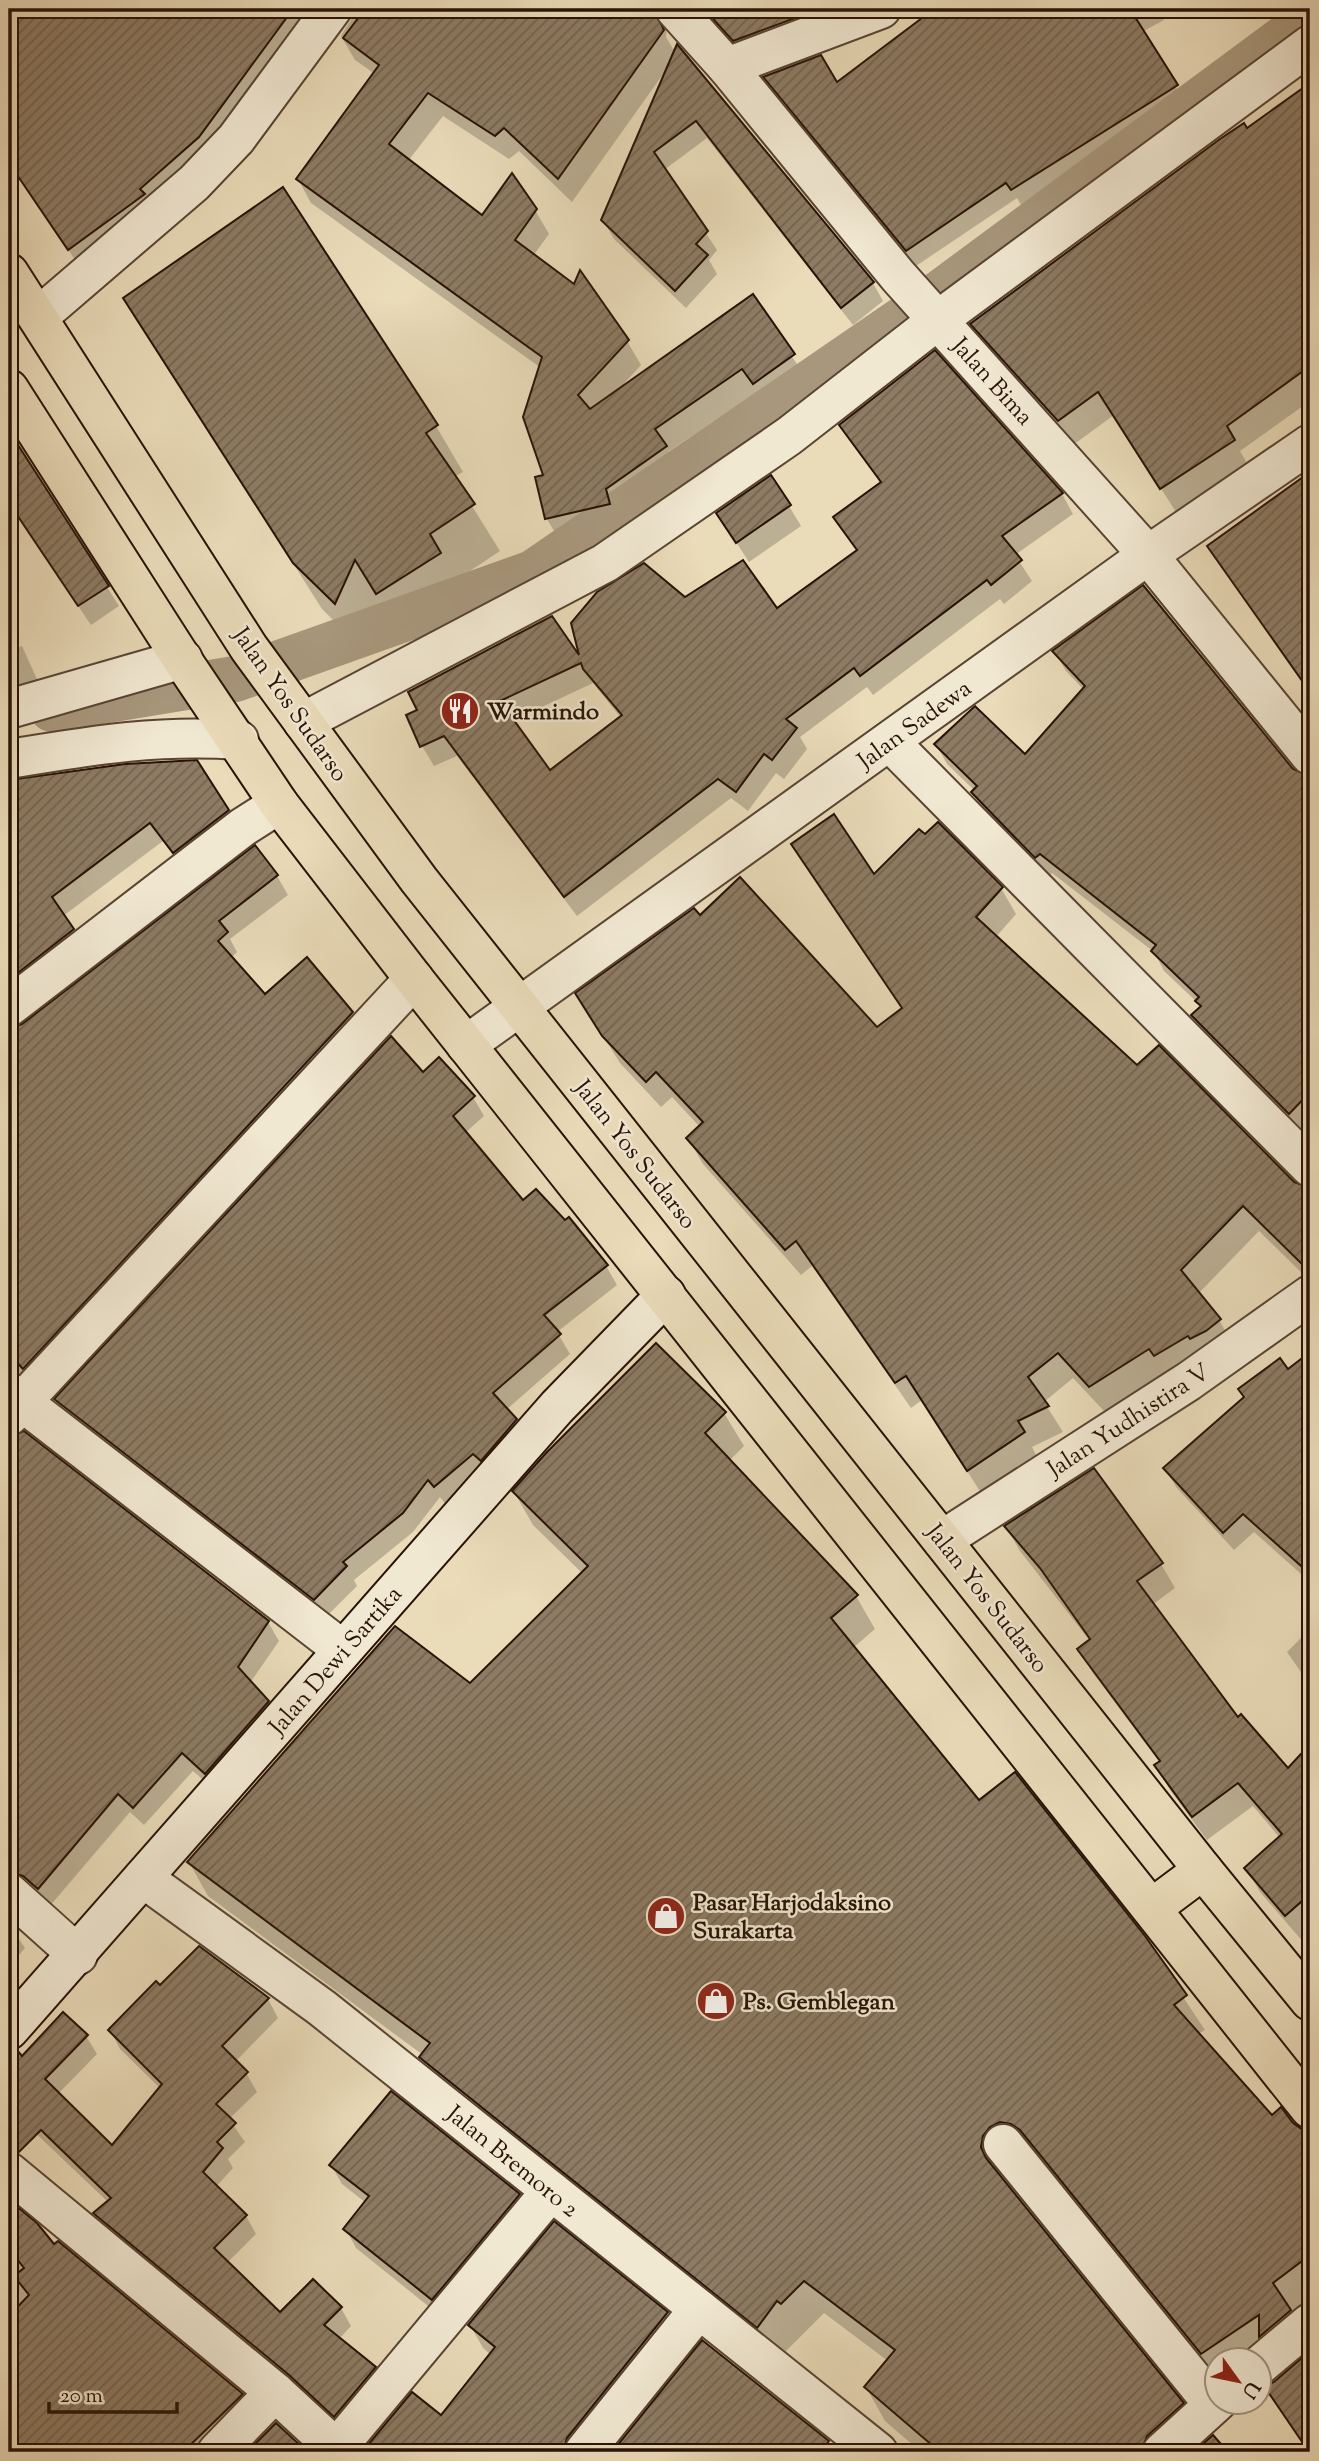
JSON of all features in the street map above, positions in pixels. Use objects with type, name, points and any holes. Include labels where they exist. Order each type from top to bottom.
[{"type":"main road","name":"Jalan Yos Sudarso","points":[[9,273],[248,648],[419,880],[1203,1870],[1310,2001]]},
{"type":"main road","points":[[9,388],[184,662],[236,735],[279,804],[466,1045],[1310,2109]]},
{"type":"main road","points":[[1152,1908],[1203,1870]]},
{"type":"street","points":[[38,317],[194,183],[236,139],[332,9]]},
{"type":"street","name":"Jalan Bima","points":[[675,9],[727,67],[907,285],[1148,555],[1310,755]]},
{"type":"street","points":[[727,67],[881,9]]},
{"type":"street","points":[[293,708],[605,563],[789,436],[935,317],[1310,45]]},
{"type":"street","name":"Jalan Sadewa","points":[[466,1045],[518,1005],[890,742],[1148,555],[1310,444]]},
{"type":"street","points":[[9,709],[184,662]]},
{"type":"street","points":[[9,758],[137,739],[236,735]]},
{"type":"street","points":[[890,742],[1310,1167]]},
{"type":"street","points":[[9,1007],[243,827],[279,804]]},
{"type":"street","points":[[343,1650],[13,1404],[414,979]]},
{"type":"street","name":"Jalan Dewi Sartika","points":[[9,2030],[78,1955],[557,1407],[666,1295]]},
{"type":"street","name":"Jalan Yudhistira V","points":[[942,1540],[1189,1381],[1310,1296]]},
{"type":"street","name":"Jalan Bremoro 2","points":[[143,1878],[322,2008],[878,2452]]},
{"type":"street","points":[[9,1894],[78,1955]]},
{"type":"street","points":[[1003,2144],[1204,2390]]},
{"type":"street","points":[[9,2172],[275,2392],[338,2451],[551,2191]]},
{"type":"street","points":[[584,2452],[699,2309]]},
{"type":"street","points":[[1274,2353],[1310,2323]]},
{"type":"street","points":[[217,2452],[275,2392]]},
{"type":"street","points":[[1162,2452],[1204,2413]]},
{"type":"building","points":[[9,9],[293,9],[199,137],[140,189],[145,194],[68,250],[9,163]]},
{"type":"building","points":[[365,9],[654,9],[664,30],[558,179],[504,128],[495,136],[428,93],[389,144],[482,215],[512,173],[537,209],[515,240],[574,284],[580,270],[629,340],[578,395],[590,409],[753,294],[795,354],[753,384],[742,369],[655,429],[667,446],[606,489],[610,504],[545,519],[535,477],[543,475],[523,417],[542,357],[296,179],[379,65],[343,38]]},
{"type":"building","points":[[704,9],[792,9],[798,17],[733,41]]},
{"type":"building","points":[[934,9],[1130,9],[1178,85],[1011,190],[1006,183],[906,251],[763,77],[821,55],[837,82]]},
{"type":"building","points":[[677,44],[874,282],[841,308],[696,121],[654,152],[708,231],[696,244],[708,255],[675,291],[601,220]]},
{"type":"building","points":[[1310,83],[1310,366],[1227,426],[1235,440],[1160,489],[1098,392],[1058,421],[970,324],[1220,139],[1244,123],[1247,128]]},
{"type":"building","points":[[283,187],[438,425],[426,433],[475,504],[430,534],[441,553],[376,594],[355,560],[335,604],[293,563],[123,298]]},
{"type":"building","points":[[935,350],[1063,493],[1002,536],[1022,560],[991,585],[987,580],[860,676],[854,668],[786,719],[797,728],[772,760],[764,754],[736,792],[718,779],[564,897],[444,736],[420,747],[406,715],[417,710],[408,692],[552,616],[579,655],[571,623],[597,592],[644,563],[685,597],[743,560],[777,608],[857,550],[833,517],[881,482],[839,425]],"holes":[[[581,663],[583,669],[622,715],[550,770],[500,701]]]},
{"type":"building","points":[[9,431],[109,586],[78,606],[9,503]]},
{"type":"building","points":[[1310,472],[1310,692],[1207,546]]},
{"type":"building","points":[[771,475],[791,505],[736,543],[716,513]]},
{"type":"building","points":[[1143,585],[1293,769],[1310,776],[1310,1092],[1289,1114],[1191,1015],[1201,1006],[1195,1001],[1199,997],[1151,951],[1156,945],[1040,854],[1035,858],[971,792],[977,786],[934,744],[975,706],[1025,754],[1085,686],[1052,651]]},
{"type":"building","points":[[197,760],[229,810],[173,853],[150,823],[52,897],[74,929],[9,980],[9,780],[125,764]]},
{"type":"building","points":[[834,814],[874,874],[919,829],[925,834],[938,822],[1003,887],[976,917],[1137,1065],[1159,1045],[1294,1182],[1310,1188],[1310,1272],[1243,1206],[1181,1270],[1221,1319],[1206,1331],[1190,1339],[1188,1336],[1154,1356],[1149,1349],[1089,1387],[1058,1353],[1028,1377],[1049,1406],[1018,1421],[1025,1432],[967,1471],[906,1376],[895,1383],[796,1241],[785,1250],[686,1138],[703,1122],[656,1072],[646,1082],[602,1036],[575,993],[694,908],[700,915],[740,877],[877,1027],[902,1008],[791,844]]},
{"type":"building","points":[[255,845],[278,875],[219,921],[228,932],[218,941],[265,994],[307,957],[353,1012],[23,1369],[9,1354],[9,1028],[22,1024]]},
{"type":"building","points":[[391,1036],[423,1072],[439,1057],[475,1096],[453,1116],[523,1200],[536,1189],[565,1220],[569,1217],[608,1265],[544,1315],[561,1334],[493,1393],[517,1419],[481,1461],[473,1454],[434,1487],[428,1480],[403,1513],[343,1562],[347,1566],[314,1600],[54,1399]]},
{"type":"building","points":[[656,1343],[726,1412],[705,1433],[858,1595],[831,1618],[979,1800],[1015,1772],[1145,1936],[1187,1995],[1174,2005],[1272,2115],[1281,2107],[1293,2123],[1310,2135],[1310,2255],[1273,2283],[1291,2310],[1259,2337],[1259,2315],[1213,2346],[1204,2346],[1204,2352],[1201,2354],[1020,2130],[1011,2124],[1000,2122],[990,2127],[983,2136],[981,2147],[986,2158],[1184,2403],[1147,2436],[1141,2452],[940,2452],[864,2387],[895,2350],[804,2281],[781,2304],[777,2301],[757,2328],[419,2057],[430,2043],[187,1862],[395,1626],[470,1683],[588,1566],[512,1491],[547,1452]]},
{"type":"building","points":[[1310,1352],[1310,1574],[1243,1514],[1223,1533],[1163,1468],[1244,1397],[1238,1389],[1280,1358],[1288,1369]]},
{"type":"building","points":[[24,1431],[269,1621],[238,1667],[269,1701],[205,1774],[182,1753],[133,1808],[118,1794],[38,1889],[23,1876],[9,1872],[9,1437]]},
{"type":"building","points":[[1094,1468],[1163,1563],[1137,1581],[1238,1717],[1241,1714],[1288,1768],[1310,1744],[1310,1894],[1285,1916],[1244,1868],[1282,1834],[1238,1783],[1192,1817],[1154,1765],[1160,1761],[1077,1649],[1090,1639],[1040,1568],[1004,1526]]},
{"type":"building","points":[[199,1946],[269,1998],[222,2046],[248,2072],[216,2104],[236,2123],[217,2142],[223,2148],[203,2172],[247,2215],[214,2248],[280,2312],[313,2279],[342,2307],[324,2325],[376,2367],[334,2417],[289,2375],[93,2213],[111,2198],[41,2130],[18,2153],[9,2151],[9,2051],[17,2050],[22,2056],[63,2012],[88,2035],[45,2079],[112,2145],[162,2084],[108,2030],[156,1981],[160,1985]]},
{"type":"building","points":[[391,2091],[520,2194],[432,2300],[343,2229],[369,2196],[329,2165]]},
{"type":"building","points":[[9,2200],[37,2223],[54,2244],[58,2241],[243,2394],[183,2452],[9,2452],[9,2316],[29,2295],[14,2276],[24,2268],[9,2249]]},
{"type":"building","points":[[554,2221],[668,2312],[567,2438],[563,2452],[374,2452],[367,2446],[412,2392],[441,2415],[495,2347],[468,2325]]},
{"type":"building","points":[[702,2340],[829,2441],[825,2446],[831,2452],[612,2452]]},
{"type":"building","points":[[1310,2351],[1310,2452],[1274,2401],[1274,2382]]},
{"type":"building","points":[[276,2423],[301,2446],[296,2452],[247,2452]]},
{"type":"building","points":[[1213,2435],[1228,2452],[1194,2452]]},
{"type":"waterway","points":[[52,709],[235,679],[533,573],[928,302],[1310,19]]},
{"type":"place","name":"Warmindo","points":[[460,711]]},
{"type":"place","name":"Pasar Harjodaksino Surakarta","points":[[666,1916]]},
{"type":"place","name":"Ps. Gemblegan","points":[[716,2001]]}]
